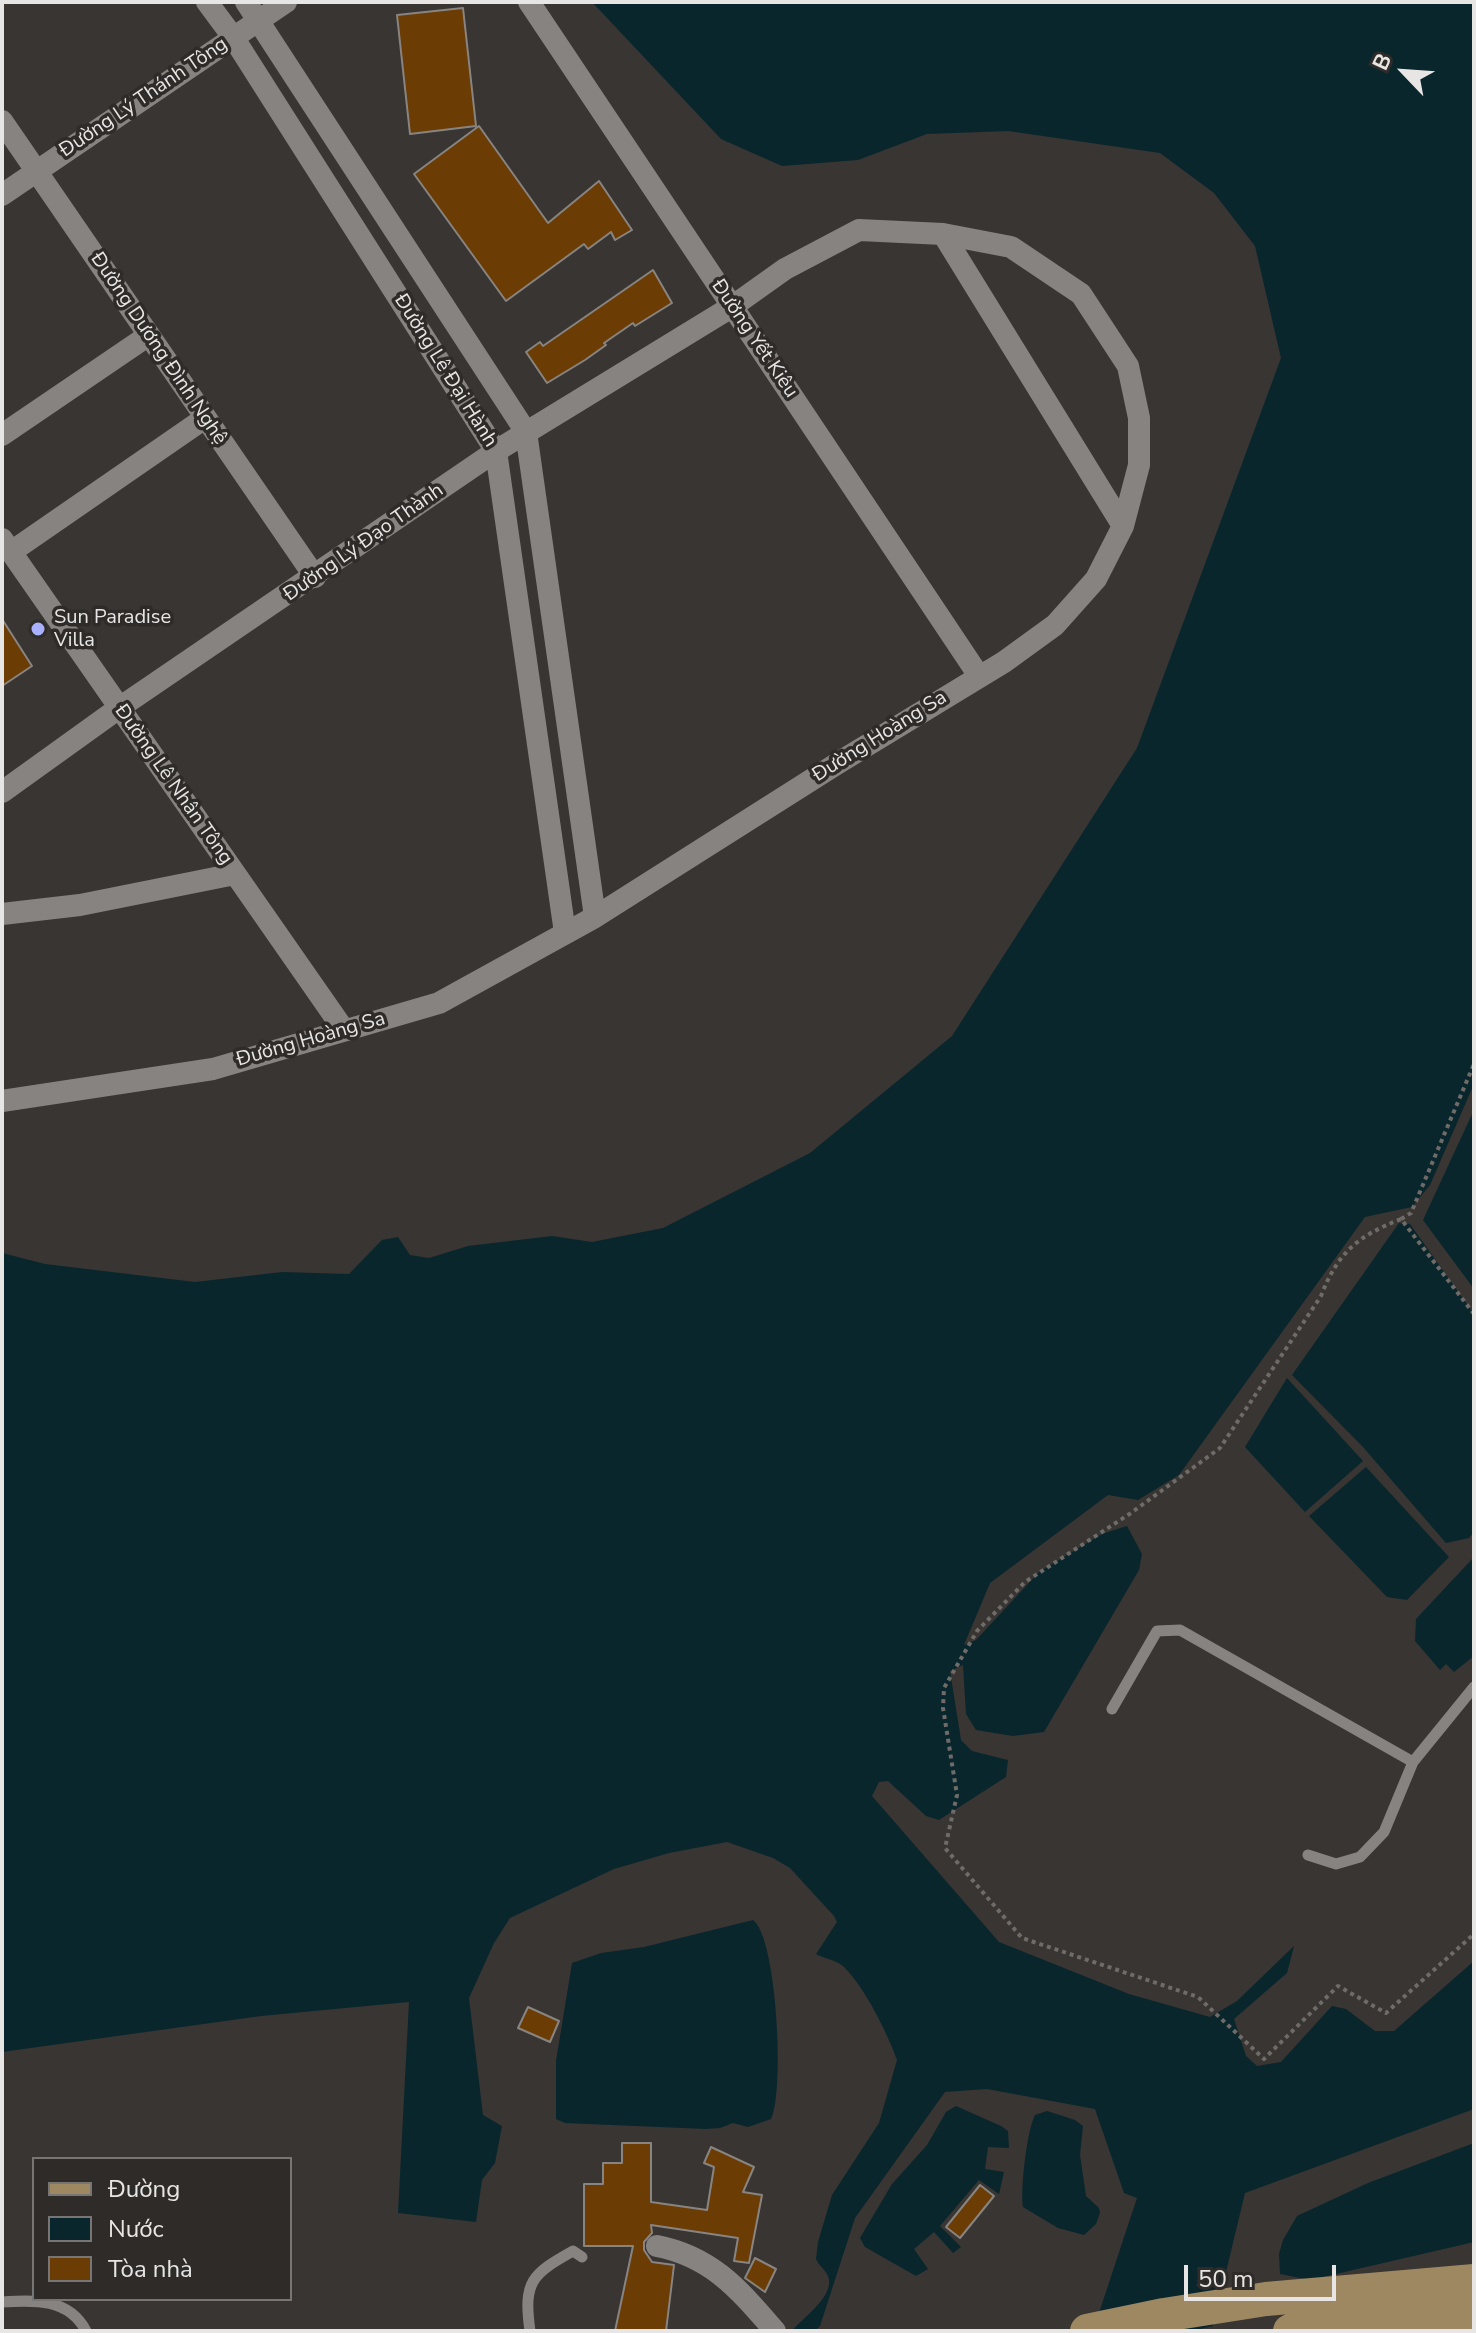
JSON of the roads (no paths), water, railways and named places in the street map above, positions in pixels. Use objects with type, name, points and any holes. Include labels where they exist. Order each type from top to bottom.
[{"type":"main road","points":[[1087,2331],[1266,2299],[1474,2281]]},
{"type":"main road","points":[[1290,2331],[1474,2315]]},
{"type":"street","name":"Đường Lê Đại Hành","points":[[207,2],[233,37],[496,451],[565,933]]},
{"type":"street","name":"Đường Lý Thánh Tông","points":[[2,195],[233,37],[253,11],[286,2]]},
{"type":"street","name":"Đường Yết Kiêu","points":[[529,2],[979,676]]},
{"type":"street","name":"Đường Lê Đại Hành","points":[[253,11],[526,432],[595,917]]},
{"type":"street","name":"Đường Dương Đình Nghệ","points":[[2,121],[315,577]]},
{"type":"street","name":"Đường Hoàng Sa","points":[[2,1101],[213,1069],[439,1003],[595,917],[1004,662],[1055,625],[1096,579],[1123,526],[1139,465],[1139,418],[1128,366],[1081,294],[1011,247],[943,234],[859,230],[785,269],[733,306]]},
{"type":"street","points":[[943,234],[1123,526]]},
{"type":"street","name":"Đường Lý Đạo Thành","points":[[2,792],[119,708],[496,451],[733,306]]},
{"type":"street","points":[[2,435],[149,335]]},
{"type":"street","points":[[6,545],[205,418]]},
{"type":"street","name":"Đường Lê Nhân Tông","points":[[6,545],[344,1030]]},
{"type":"street","points":[[2,914],[80,905],[235,874]]},
{"type":"street","points":[[657,2246],[680,2251],[725,2277],[775,2331]]},
{"type":"lane","points":[[1112,1709],[1157,1631],[1180,1630],[1413,1762]]},
{"type":"lane","points":[[1308,1855],[1336,1864],[1360,1857],[1384,1832],[1413,1762],[1474,1687]]},
{"type":"lane","points":[[530,2331],[527,2313],[535,2275],[573,2251],[582,2257]]},
{"type":"lane","points":[[2,2302],[32,2300]]},
{"type":"lane","points":[[42,2301],[60,2305],[80,2319],[86,2331]]},
{"type":"water","points":[[592,2],[1474,2],[1474,1084],[1430,1185],[1412,1207],[1365,1217],[1179,1475],[1138,1500],[1108,1495],[990,1583],[964,1645],[976,1640],[1039,1572],[1102,1534],[1127,1526],[1142,1554],[1139,1570],[1044,1732],[1013,1736],[976,1730],[966,1714],[963,1665],[950,1671],[961,1740],[972,1751],[1008,1760],[1006,1777],[939,1820],[926,1816],[888,1781],[879,1782],[872,1796],[999,1942],[1129,1994],[1210,2017],[1237,2001],[1294,1946],[1287,1973],[1234,2019],[1246,2056],[1257,2066],[1281,2062],[1332,2006],[1346,2009],[1375,2031],[1394,2031],[1474,1961],[1474,2109],[1245,2193],[1213,2326],[1191,2331],[1093,2331],[1137,2198],[1124,2193],[1095,2109],[987,2089],[945,2092],[855,2218],[820,2326],[815,2331],[792,2331],[827,2291],[828,2276],[816,2259],[832,2195],[879,2123],[897,2060],[875,2011],[852,1975],[841,1965],[816,1954],[837,1922],[834,1916],[790,1868],[773,1858],[727,1842],[669,1853],[614,1869],[510,1918],[494,1943],[469,1998],[483,2115],[502,2126],[495,2163],[482,2180],[476,2222],[398,2213],[409,2002],[261,2016],[2,2052],[2,1253],[45,1264],[195,1282],[282,1272],[349,1274],[382,1240],[398,1237],[410,1255],[429,1258],[468,1246],[552,1236],[592,1242],[663,1228],[810,1153],[952,1036],[1137,748],[1281,358],[1255,246],[1214,193],[1160,153],[1008,131],[927,134],[858,160],[782,166],[721,139]]},
{"type":"water","points":[[1474,1110],[1474,1289],[1423,1220]]},
{"type":"water","points":[[1399,1223],[1410,1224],[1474,1314],[1474,1532],[1469,1538],[1446,1543],[1363,1447],[1292,1375]]},
{"type":"water","points":[[1287,1378],[1363,1461],[1305,1512],[1245,1447]]},
{"type":"water","points":[[1366,1467],[1449,1557],[1407,1600],[1387,1597],[1309,1516]]},
{"type":"water","points":[[1474,1557],[1474,1656],[1454,1672],[1446,1664],[1440,1670],[1415,1641],[1416,1619]]},
{"type":"water","points":[[753,1920],[761,1932],[768,1955],[776,2016],[777,2079],[771,2119],[748,2127],[733,2123],[706,2129],[565,2123],[556,2119],[556,2061],[572,1963],[601,1953],[644,1947]]},
{"type":"water","points":[[956,2106],[1008,2131],[1009,2148],[988,2147],[985,2169],[1004,2172],[999,2194],[979,2180],[940,2226],[961,2247],[953,2253],[934,2232],[914,2249],[928,2269],[916,2276],[865,2247],[860,2238],[892,2184],[927,2145],[946,2112]]},
{"type":"water","points":[[1047,2111],[1075,2120],[1083,2126],[1080,2155],[1086,2196],[1099,2208],[1100,2213],[1096,2224],[1084,2235],[1058,2228],[1023,2207],[1023,2174],[1029,2133],[1035,2115]]},
{"type":"water","points":[[1474,2143],[1474,2242],[1310,2280],[1280,2274],[1279,2254],[1283,2240],[1297,2216],[1368,2183]]},
{"type":"place","name":"Sun Paradise Villa","points":[[38,629]]}]
